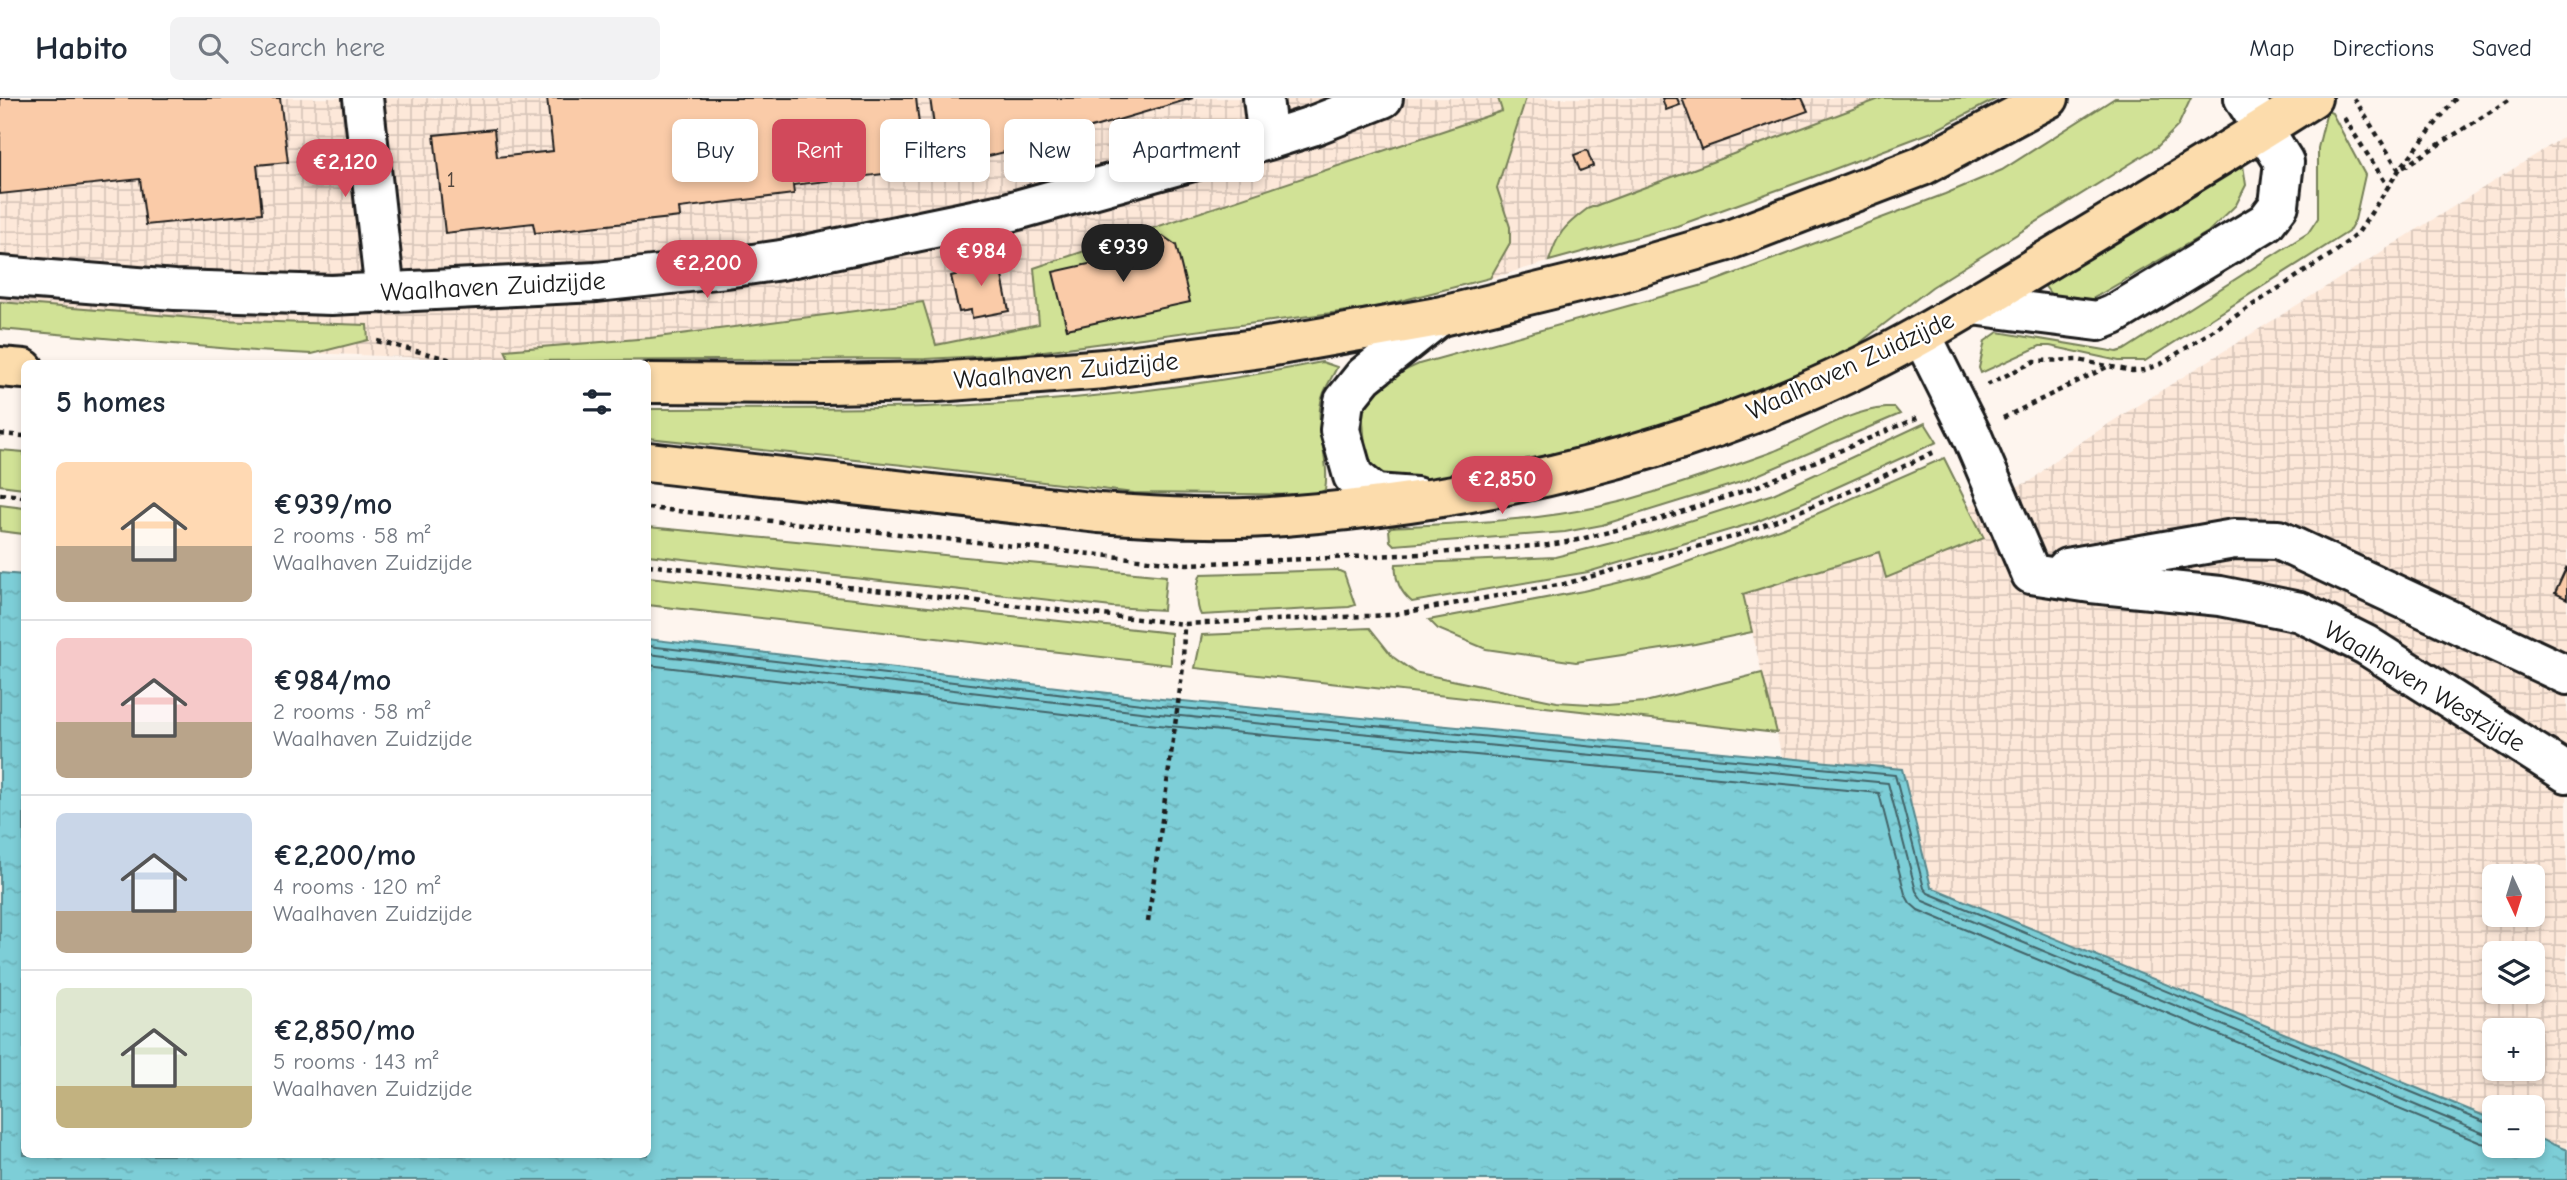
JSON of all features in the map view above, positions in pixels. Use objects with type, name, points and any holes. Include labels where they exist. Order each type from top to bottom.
[{"type":"main road","name":"Waalhaven Zuidzijde","points":[[651,383],[937,382],[1104,369],[1249,350],[1438,317],[1618,273],[1724,242],[1922,166],[2049,98]]},
{"type":"main road","name":"Waalhaven Zuidzijde","points":[[651,462],[1153,517],[1283,517],[1438,499],[1532,480],[1652,449],[1808,392],[1922,336],[1973,305],[2254,113],[2327,106]]},
{"type":"main road","points":[[0,367],[21,369]]},
{"type":"street","points":[[363,98],[385,293]]},
{"type":"street","points":[[1264,98],[1268,140]]},
{"type":"street","name":"Waalhaven Zuidzijde","points":[[0,276],[261,294],[385,293],[597,282],[781,260],[1006,213],[1312,127],[1383,98]]},
{"type":"street","points":[[1973,305],[2098,321],[2113,315],[2266,222],[2279,205],[2284,162],[2254,113]]},
{"type":"street","name":"Waalhaven Zuidzijde","points":[[1438,317],[1364,376],[1344,401],[1340,430],[1353,475],[1375,494],[1438,499]]},
{"type":"street","points":[[1922,336],[1971,433],[2031,574],[2234,540],[2278,540],[2567,675]]},
{"type":"street","name":"Waalhaven Westzijde","points":[[2031,574],[2220,596],[2300,612],[2366,645],[2567,772]]},
{"type":"path","points":[[2354,98],[2399,170],[2512,98]]},
{"type":"path","points":[[2327,106],[2389,188]]},
{"type":"path","points":[[377,341],[448,360]]},
{"type":"path","points":[[651,565],[1184,624],[1390,615],[1564,584],[1736,536],[1856,489],[2109,366]]},
{"type":"path","points":[[0,433],[21,436]]},
{"type":"path","points":[[0,494],[21,496]]},
{"type":"path","points":[[1148,922],[1183,667],[1184,624]]},
{"type":"shaded area","points":[[0,98],[1994,98],[1808,179],[1677,226],[1445,291],[1377,307],[1021,354],[925,359],[484,360],[255,351],[0,329]]},
{"type":"shaded area","points":[[2567,135],[2567,1180],[2518,1158],[2545,1158],[2545,1095],[2482,1095],[2482,1142],[1773,822],[1782,757],[1743,594],[2031,481],[2060,456]]},
{"type":"green space","points":[[1498,98],[1526,98],[1497,188],[1510,227],[1510,243],[1490,278],[1377,307],[1021,354],[925,359],[510,360],[505,350],[650,338],[923,302],[936,345],[1039,324],[1034,268],[1502,111]]},
{"type":"green space","points":[[1882,98],[1998,98],[1932,132],[1808,179],[1677,226],[1549,261],[1562,231],[1587,209]]},
{"type":"green space","points":[[2115,98],[2191,98],[2178,126],[2157,147],[1932,287],[1843,356],[1707,413],[1578,453],[1422,480],[1389,477],[1374,467],[1366,457],[1362,409],[1373,390],[1390,377],[1419,364],[1707,284],[1945,194],[2002,170]]},
{"type":"green space","points":[[2327,111],[2332,113],[2365,175],[2355,220],[2348,232],[2145,361],[2119,361],[2040,346],[1981,373],[1979,368],[1985,341],[1998,332],[2117,352],[2124,350],[2308,233],[2318,218],[2318,148]]},
{"type":"green space","points":[[2243,165],[2246,185],[2236,205],[2208,232],[2092,299],[2055,300],[2044,285]]},
{"type":"green space","points":[[0,302],[218,320],[367,325],[368,340],[312,354],[0,329]]},
{"type":"green space","points":[[1322,362],[1337,367],[1321,402],[1320,428],[1326,480],[1325,490],[1315,495],[1134,493],[651,438],[651,409],[975,405],[1124,393]]},
{"type":"green space","points":[[1895,408],[1900,414],[1741,482],[1602,525],[1565,532],[1394,545],[1390,541],[1391,527],[1522,519],[1619,502],[1772,452],[1856,414]]},
{"type":"green space","points":[[1925,423],[1937,442],[1756,522],[1706,537],[1588,572],[1412,602],[1397,580],[1396,564],[1555,557],[1648,534],[1773,494]]},
{"type":"green space","points":[[0,450],[21,452],[21,488],[0,485]]},
{"type":"green space","points":[[1944,458],[1984,538],[1886,578],[1879,552],[1743,594],[1752,632],[1695,644],[1576,662],[1486,649],[1438,629],[1429,620],[1583,591],[1651,575],[1798,522]]},
{"type":"green space","points":[[0,505],[21,508],[21,534],[0,531]]},
{"type":"green space","points":[[651,527],[1166,576],[1163,610],[1112,607],[651,555]]},
{"type":"green space","points":[[1337,570],[1344,573],[1355,605],[1201,615],[1199,611],[1197,589],[1201,574]]},
{"type":"green space","points":[[651,577],[1171,633],[1171,665],[651,605]]},
{"type":"green space","points":[[1370,628],[1393,657],[1414,672],[1557,702],[1607,705],[1645,702],[1762,673],[1777,733],[1195,668],[1202,635]]},
{"type":"water","points":[[0,573],[21,575],[21,1158],[651,1158],[651,639],[1151,698],[1902,769],[1931,887],[2482,1115],[2482,1158],[2545,1158],[2545,1141],[2567,1150],[2567,1180],[0,1180]]},
{"type":"building","points":[[0,98],[280,98],[288,162],[257,165],[262,213],[146,225],[140,179],[0,194]]},
{"type":"building","points":[[547,98],[916,98],[918,119],[880,119],[880,174],[866,176],[866,119],[772,119],[772,182],[818,182],[793,185],[794,194],[679,208],[680,217],[535,233],[533,223],[445,233],[434,135],[494,129],[497,157],[553,151]]},
{"type":"building","points":[[930,98],[1193,98],[1122,119],[1109,119],[1109,123],[1095,127],[1095,119],[1004,119],[1004,152],[990,156],[990,119],[933,119]]},
{"type":"building","points":[[1662,98],[1677,98],[1680,105],[1666,110]]},
{"type":"building","points":[[1682,98],[1802,98],[1808,111],[1701,149]]},
{"type":"building","points":[[1587,150],[1593,166],[1580,171],[1574,155]]},
{"type":"building","points":[[1163,236],[1176,245],[1190,302],[1067,329],[1053,272],[1120,257],[1118,246]]},
{"type":"building","points":[[998,256],[1009,311],[972,318],[971,310],[959,312],[951,276],[963,273],[961,264]]},
{"type":"building","points":[[2567,567],[2567,599],[2555,593]]}]
